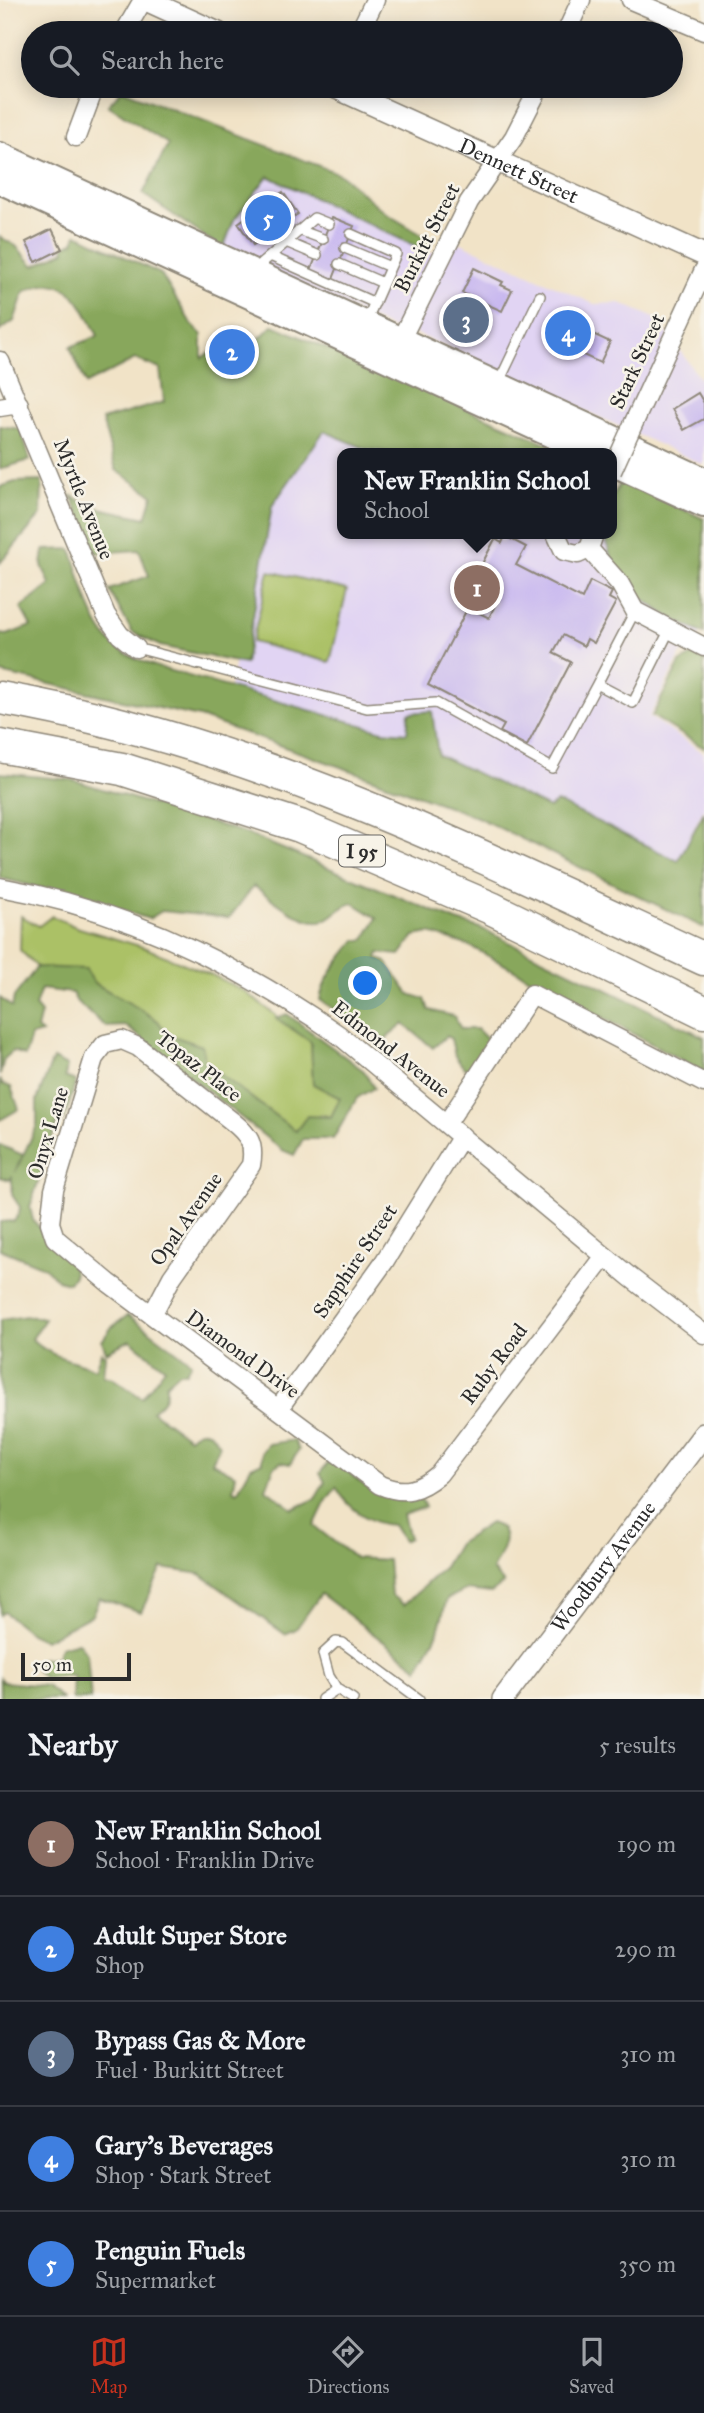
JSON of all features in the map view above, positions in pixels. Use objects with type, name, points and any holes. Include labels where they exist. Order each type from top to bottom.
[{"type":"highway","name":"I 95","points":[[0,698],[96,716],[183,740],[352,799],[434,833],[704,959]]},
{"type":"highway","name":"I 95","points":[[0,746],[122,769],[300,826],[491,908],[704,1012]]},
{"type":"main road","points":[[0,156],[261,264],[370,314],[400,341],[704,481]]},
{"type":"main road","points":[[0,180],[582,448]]},
{"type":"main road","points":[[617,464],[704,504]]},
{"type":"street","points":[[365,21],[375,0]]},
{"type":"street","points":[[571,21],[581,0]]},
{"type":"street","points":[[631,0],[680,21]]},
{"type":"street","points":[[133,21],[148,1],[192,21]]},
{"type":"street","points":[[683,22],[704,31]]},
{"type":"street","points":[[76,137],[91,98]]},
{"type":"street","name":"Dennett Street","points":[[360,98],[704,255]]},
{"type":"street","name":"Burkitt Street","points":[[400,341],[440,256],[497,160],[514,137],[534,98]]},
{"type":"street","name":"Stark Street","points":[[617,460],[704,270]]},
{"type":"street","name":"Myrtle Avenue","points":[[0,360],[106,615],[120,635],[136,648]]},
{"type":"street","points":[[0,407],[19,404]]},
{"type":"street","points":[[557,539],[559,546],[570,554],[592,541],[635,611],[704,646]]},
{"type":"street","name":"Edmond Avenue","points":[[0,887],[63,900],[130,921],[172,937],[252,979],[339,1035],[605,1256],[704,1334]]},
{"type":"street","points":[[447,1123],[532,994],[704,1083]]},
{"type":"street","name":"Topaz Place","points":[[105,1044],[122,1040],[138,1047],[239,1127],[254,1148]]},
{"type":"street","name":"Onyx Lane","points":[[55,1238],[50,1223],[54,1191],[94,1058],[105,1044]]},
{"type":"street","name":"Sapphire Street","points":[[279,1408],[384,1262],[462,1136]]},
{"type":"street","name":"Opal Avenue","points":[[152,1315],[172,1277],[251,1165],[254,1148]]},
{"type":"street","name":"Diamond Drive","points":[[55,1238],[152,1315],[380,1485],[395,1491],[411,1491]]},
{"type":"street","name":"Ruby Road","points":[[411,1491],[426,1485],[439,1474],[605,1256]]},
{"type":"street","name":"Woodbury Avenue","points":[[503,1699],[704,1434]]},
{"type":"lane","points":[[261,264],[314,218],[329,224]]},
{"type":"lane","points":[[299,230],[323,239]]},
{"type":"lane","points":[[351,234],[396,254],[370,314]]},
{"type":"lane","points":[[286,242],[317,255]]},
{"type":"lane","points":[[345,248],[390,267]]},
{"type":"lane","points":[[339,264],[383,283]]},
{"type":"lane","points":[[497,386],[540,296]]},
{"type":"lane","points":[[136,648],[368,708],[436,703],[552,768],[635,611]]},
{"type":"lane","points":[[597,684],[634,703],[670,629]]},
{"type":"lane","points":[[354,1699],[337,1689],[324,1664],[327,1647],[336,1642],[343,1643],[419,1699]]},
{"type":"lane","points":[[322,1699],[337,1689]]},
{"type":"shaded area","points":[[268,176],[431,253],[461,243],[594,304],[620,303],[657,319],[704,384],[704,465],[415,333],[393,329],[223,249],[234,220]]},
{"type":"shaded area","points":[[319,430],[471,448],[337,448],[337,539],[617,539],[704,626],[693,649],[681,654],[649,717],[704,753],[704,808],[674,868],[226,706],[266,507]]},
{"type":"green space","points":[[115,98],[143,98],[340,174],[387,214],[432,241],[419,248],[268,176],[234,220],[223,249],[143,194],[168,144],[108,105]]},
{"type":"green space","points":[[77,234],[161,274],[192,325],[202,335],[202,358],[209,353],[225,372],[253,350],[251,347],[273,325],[557,448],[364,448],[324,431],[272,506],[245,664],[160,646],[132,632],[109,590],[149,576],[139,550],[95,553],[72,496],[90,506],[146,518],[153,495],[116,470],[102,420],[164,402],[160,369],[135,359],[86,384],[70,347],[98,336],[79,302],[62,287],[39,286],[24,292],[14,321],[0,331],[0,237],[16,246],[34,266],[65,251],[64,246],[74,242]]},
{"type":"green space","points":[[0,426],[21,429],[30,460],[0,469]]},
{"type":"green space","points":[[622,480],[704,519],[704,634],[670,617],[640,596],[617,570],[606,539],[617,539],[617,489]]},
{"type":"green space","points":[[42,481],[41,515],[0,563],[0,487],[15,482]]},
{"type":"green space","points":[[71,549],[91,609],[102,632],[120,649],[144,662],[383,731],[407,733],[409,713],[432,711],[438,755],[549,808],[557,802],[678,861],[704,812],[704,928],[477,817],[355,772],[199,717],[0,673],[0,634],[7,635],[31,626],[21,608],[50,585],[42,565],[44,550]]},
{"type":"green space","points":[[269,571],[347,590],[330,662],[252,642]]},
{"type":"green space","points":[[693,655],[704,660],[704,748],[652,716],[680,663]]},
{"type":"green space","points":[[0,773],[73,780],[242,832],[457,921],[480,928],[704,1037],[704,1072],[470,946],[430,933],[414,936],[400,955],[379,953],[377,958],[386,962],[409,994],[425,999],[429,1010],[454,1016],[461,1029],[477,1029],[488,1040],[473,1069],[464,1068],[455,1056],[451,1039],[446,1036],[433,1048],[404,1024],[383,1041],[320,1000],[325,983],[334,968],[356,940],[364,940],[377,918],[353,903],[325,920],[313,921],[286,909],[254,886],[229,918],[162,911],[149,919],[94,901],[0,878]]},
{"type":"green space","points":[[21,916],[39,926],[52,916],[76,927],[143,947],[244,991],[311,1042],[313,1084],[340,1098],[331,1117],[321,1114],[296,1132],[205,1063],[202,1046],[167,1034],[158,1021],[94,983],[53,968],[37,967],[20,950]]},
{"type":"green space","points":[[37,967],[86,969],[94,983],[158,1021],[167,1034],[202,1046],[205,1063],[296,1131],[307,1116],[331,1117],[340,1098],[313,1084],[311,1042],[276,1018],[287,1014],[364,1071],[374,1088],[357,1098],[333,1139],[303,1139],[294,1155],[282,1150],[126,1026],[106,1027],[77,1002],[72,993],[41,989],[35,1006],[41,1013],[37,1029],[42,1033],[31,1036],[25,1056],[13,1051],[4,1059],[0,1075],[0,998],[12,1007],[14,997]]},
{"type":"green space","points":[[53,1059],[67,1066],[65,1077],[76,1081],[64,1121],[57,1123],[30,1207],[33,1220],[73,1267],[74,1276],[68,1283],[58,1280],[44,1267],[0,1249],[0,1222],[14,1221],[20,1207],[12,1195],[12,1176],[10,1180],[0,1177],[0,1145],[23,1155],[15,1172],[37,1126],[37,1100]]},
{"type":"green space","points":[[0,1079],[2,1084],[11,1087],[19,1109],[0,1120]]},
{"type":"green space","points":[[128,1315],[191,1362],[186,1372],[179,1372],[166,1384],[164,1400],[152,1411],[189,1438],[202,1431],[213,1436],[220,1444],[212,1462],[236,1475],[233,1490],[237,1492],[251,1467],[262,1462],[262,1452],[268,1444],[294,1440],[299,1450],[290,1464],[281,1462],[274,1467],[266,1489],[293,1509],[315,1499],[325,1482],[320,1473],[332,1458],[362,1484],[382,1496],[406,1500],[421,1499],[425,1507],[403,1515],[409,1538],[403,1541],[393,1525],[376,1522],[360,1513],[346,1501],[336,1487],[314,1526],[355,1558],[388,1560],[391,1595],[404,1605],[444,1567],[458,1544],[490,1523],[498,1526],[505,1537],[492,1570],[504,1583],[491,1593],[465,1590],[447,1599],[437,1635],[418,1668],[321,1594],[296,1629],[285,1634],[200,1574],[162,1568],[141,1612],[99,1598],[92,1615],[45,1640],[30,1633],[4,1612],[0,1615],[0,1320],[27,1316],[45,1319],[32,1339],[39,1345],[54,1354],[95,1369],[101,1352],[105,1355],[103,1376],[112,1378],[142,1398],[165,1368],[130,1340],[106,1352],[102,1341],[111,1328]]},
{"type":"green space","points":[[78,1642],[87,1654],[91,1699],[72,1699],[73,1675],[44,1678],[36,1670],[40,1659],[57,1657],[60,1647]]},
{"type":"green space","points":[[0,1678],[3,1682],[47,1686],[62,1699],[0,1699]]},
{"type":"building","points":[[283,192],[298,214],[253,245],[238,223]]},
{"type":"building","points":[[332,217],[354,226],[333,279],[311,270]]},
{"type":"building","points":[[52,229],[62,249],[36,262],[26,242]]},
{"type":"building","points":[[474,268],[503,282],[501,285],[512,290],[502,311],[462,293]]},
{"type":"building","points":[[462,298],[485,308],[471,340],[447,330]]},
{"type":"building","points":[[564,312],[585,322],[582,329],[610,342],[600,363],[551,340]]},
{"type":"building","points":[[238,334],[251,350],[226,369],[213,353]]},
{"type":"building","points":[[698,393],[704,403],[704,419],[684,430],[672,409]]},
{"type":"building","points":[[495,539],[502,543],[504,539],[511,539],[526,547],[516,565],[582,599],[590,581],[612,592],[609,598],[616,602],[594,643],[587,639],[584,646],[563,635],[553,653],[571,662],[527,746],[500,732],[504,725],[428,685],[468,607],[489,618],[497,601],[477,590],[480,584],[473,581]]},
{"type":"place","name":"Penguin Fuels","points":[[268,218]]},
{"type":"place","name":"Bypass Gas & More","points":[[466,320]]},
{"type":"place","name":"Gary's Beverages","points":[[568,333]]},
{"type":"place","name":"Adult Super Store","points":[[232,352]]},
{"type":"place","name":"New Franklin School","points":[[477,588]]}]
